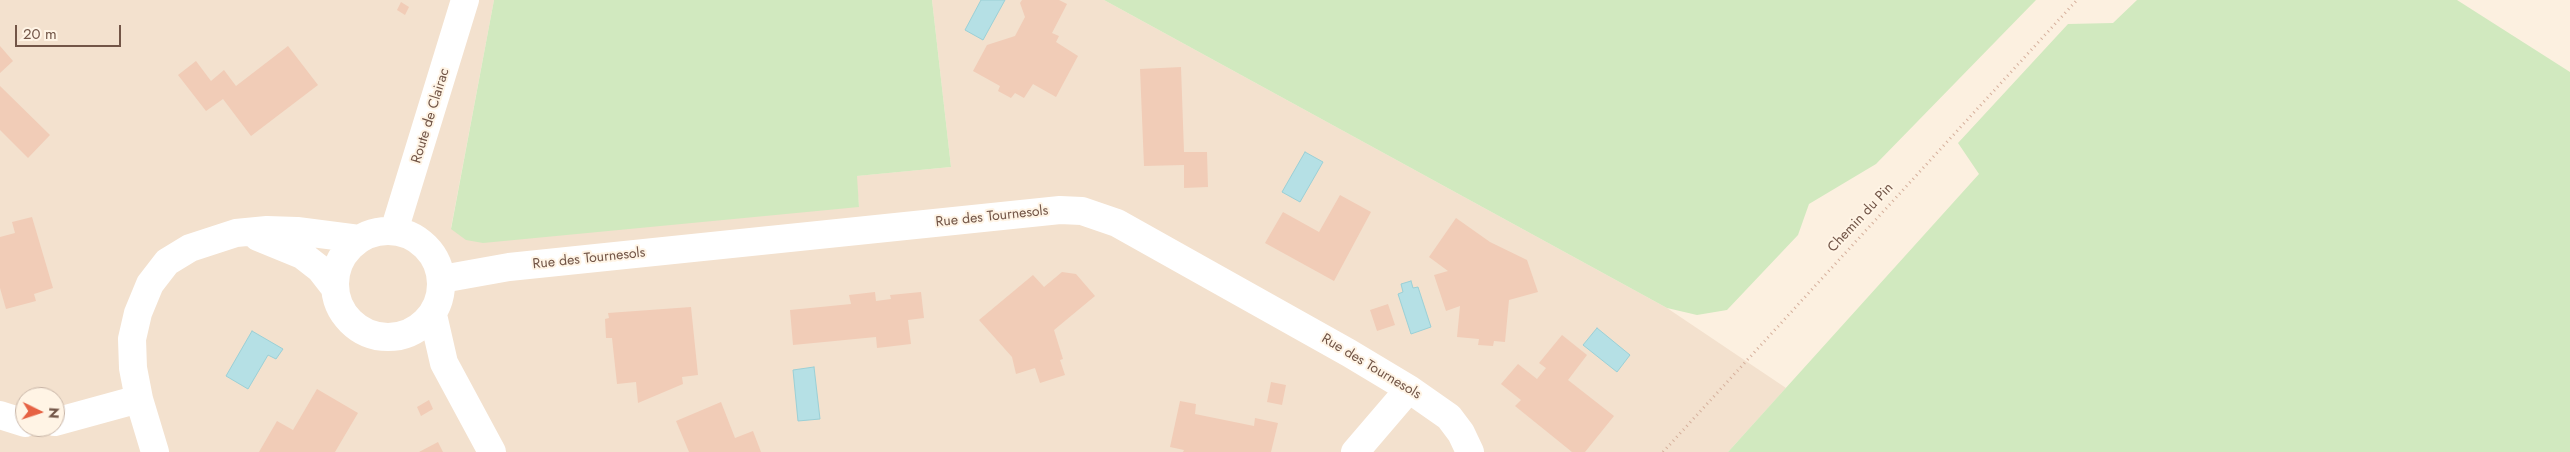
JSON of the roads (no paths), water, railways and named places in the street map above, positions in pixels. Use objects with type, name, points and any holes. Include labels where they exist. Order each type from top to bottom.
[{"type":"street","name":"Route de Clairac","points":[[394,231],[458,3]]},
{"type":"street","name":"Rue des Tournesols","points":[[442,279],[508,267],[1051,211],[1082,211],[1117,223],[1350,353],[1409,389],[1449,417],[1461,433],[1470,452]]},
{"type":"street","points":[[155,452],[139,399],[133,368],[132,339],[138,313],[150,284],[167,262],[190,248],[236,233],[282,230],[359,239]]},
{"type":"street","points":[[334,287],[337,268],[346,252],[359,239],[376,232],[394,231],[412,236],[426,246],[437,261],[442,279],[440,298],[433,315],[419,329],[401,337]]},
{"type":"street","points":[[236,233],[258,237],[302,255],[320,269],[334,287],[339,306],[349,321],[364,332],[382,338],[401,337],[416,340],[428,346],[444,363],[492,452]]},
{"type":"street","points":[[433,315],[444,363]]},
{"type":"street","points":[[1355,452],[1409,389]]},
{"type":"street","points":[[65,419],[139,399]]},
{"type":"street","points":[[0,415],[15,420]]},
{"type":"water","points":[[981,0],[1005,0],[983,40],[965,30]]},
{"type":"water","points":[[1305,152],[1323,162],[1300,202],[1282,192]]},
{"type":"water","points":[[1411,281],[1413,288],[1418,287],[1431,327],[1411,334],[1398,294],[1403,292],[1401,284]]},
{"type":"water","points":[[1597,328],[1630,355],[1617,372],[1583,345]]},
{"type":"water","points":[[252,331],[283,349],[276,359],[268,355],[248,389],[226,376]]},
{"type":"water","points":[[814,367],[820,419],[798,421],[793,370]]}]
